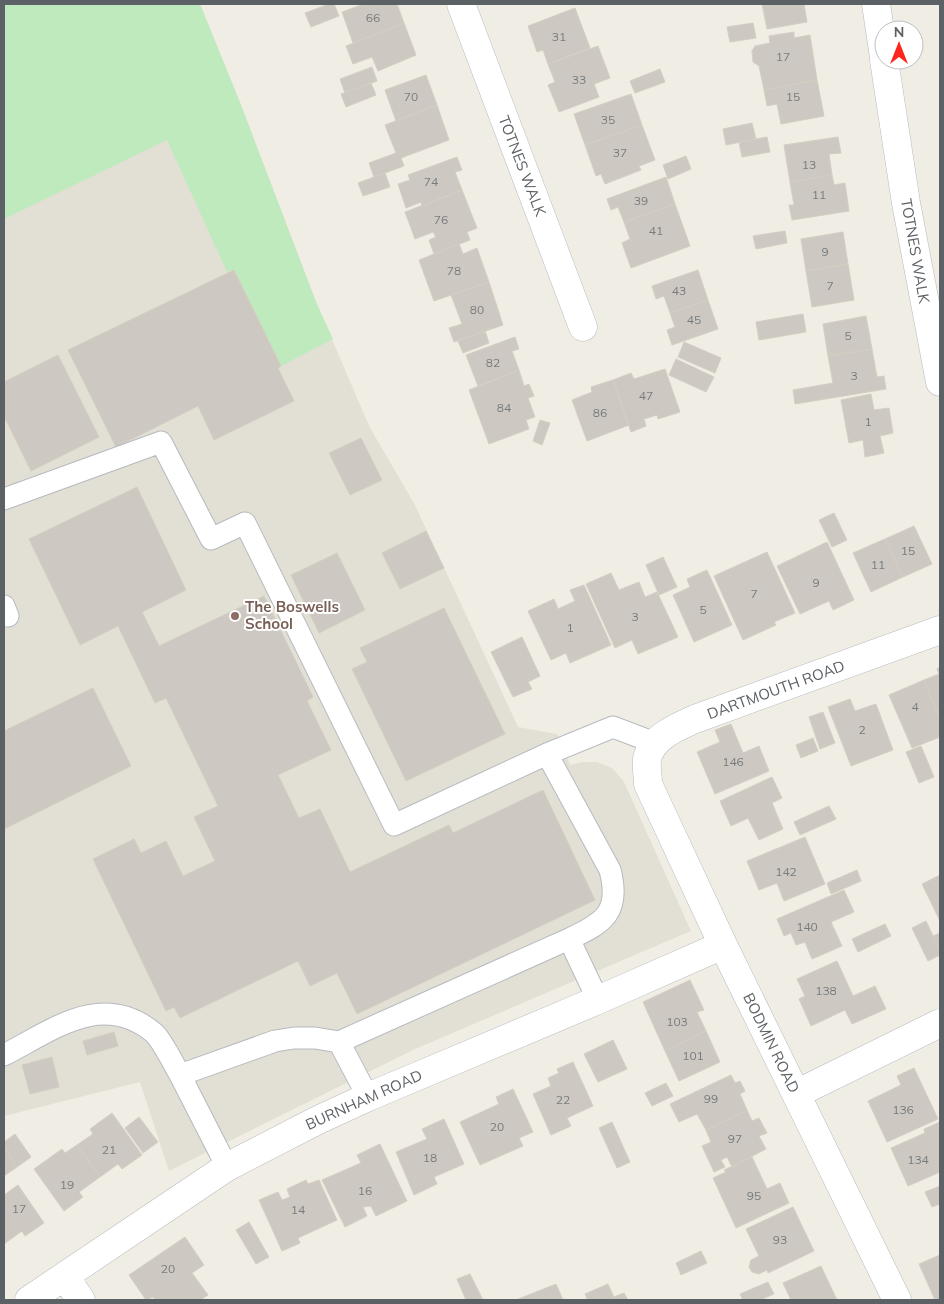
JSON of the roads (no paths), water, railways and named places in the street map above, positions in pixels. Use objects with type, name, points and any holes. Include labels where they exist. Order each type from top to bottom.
[{"type":"street","name":"TOTNES WALK","points":[[461,4],[583,327]]},
{"type":"street","name":"TOTNES WALK","points":[[876,4],[878,20]]},
{"type":"street","name":"TOTNES WALK","points":[[886,70],[906,202],[940,382]]},
{"type":"street","name":"DARTMOUTH ROAD","points":[[655,743],[673,729],[696,719],[940,630]]},
{"type":"street","name":"BODMIN ROAD","points":[[655,743],[648,759],[648,784],[723,945],[897,1300]]},
{"type":"street","name":"BURNHAM ROAD","points":[[29,1300],[226,1167],[368,1097],[723,945]]},
{"type":"street","points":[[796,1094],[940,1023]]},
{"type":"street","points":[[65,1277],[81,1300]]},
{"type":"lane","points":[[4,499],[161,442],[211,539],[245,523],[394,825],[547,754],[613,727],[655,743]]},
{"type":"lane","points":[[180,1076],[275,1041],[294,1038],[315,1038],[339,1042],[592,928],[606,917],[613,900],[614,885],[610,870],[547,754]]},
{"type":"lane","points":[[569,938],[598,1000]]},
{"type":"lane","points":[[4,1054],[75,1018],[95,1014],[117,1014],[136,1022],[155,1034],[180,1076],[226,1167]]},
{"type":"lane","points":[[339,1042],[368,1097]]},
{"type":"place","name":"The Boswells School","points":[[235,616]]}]
